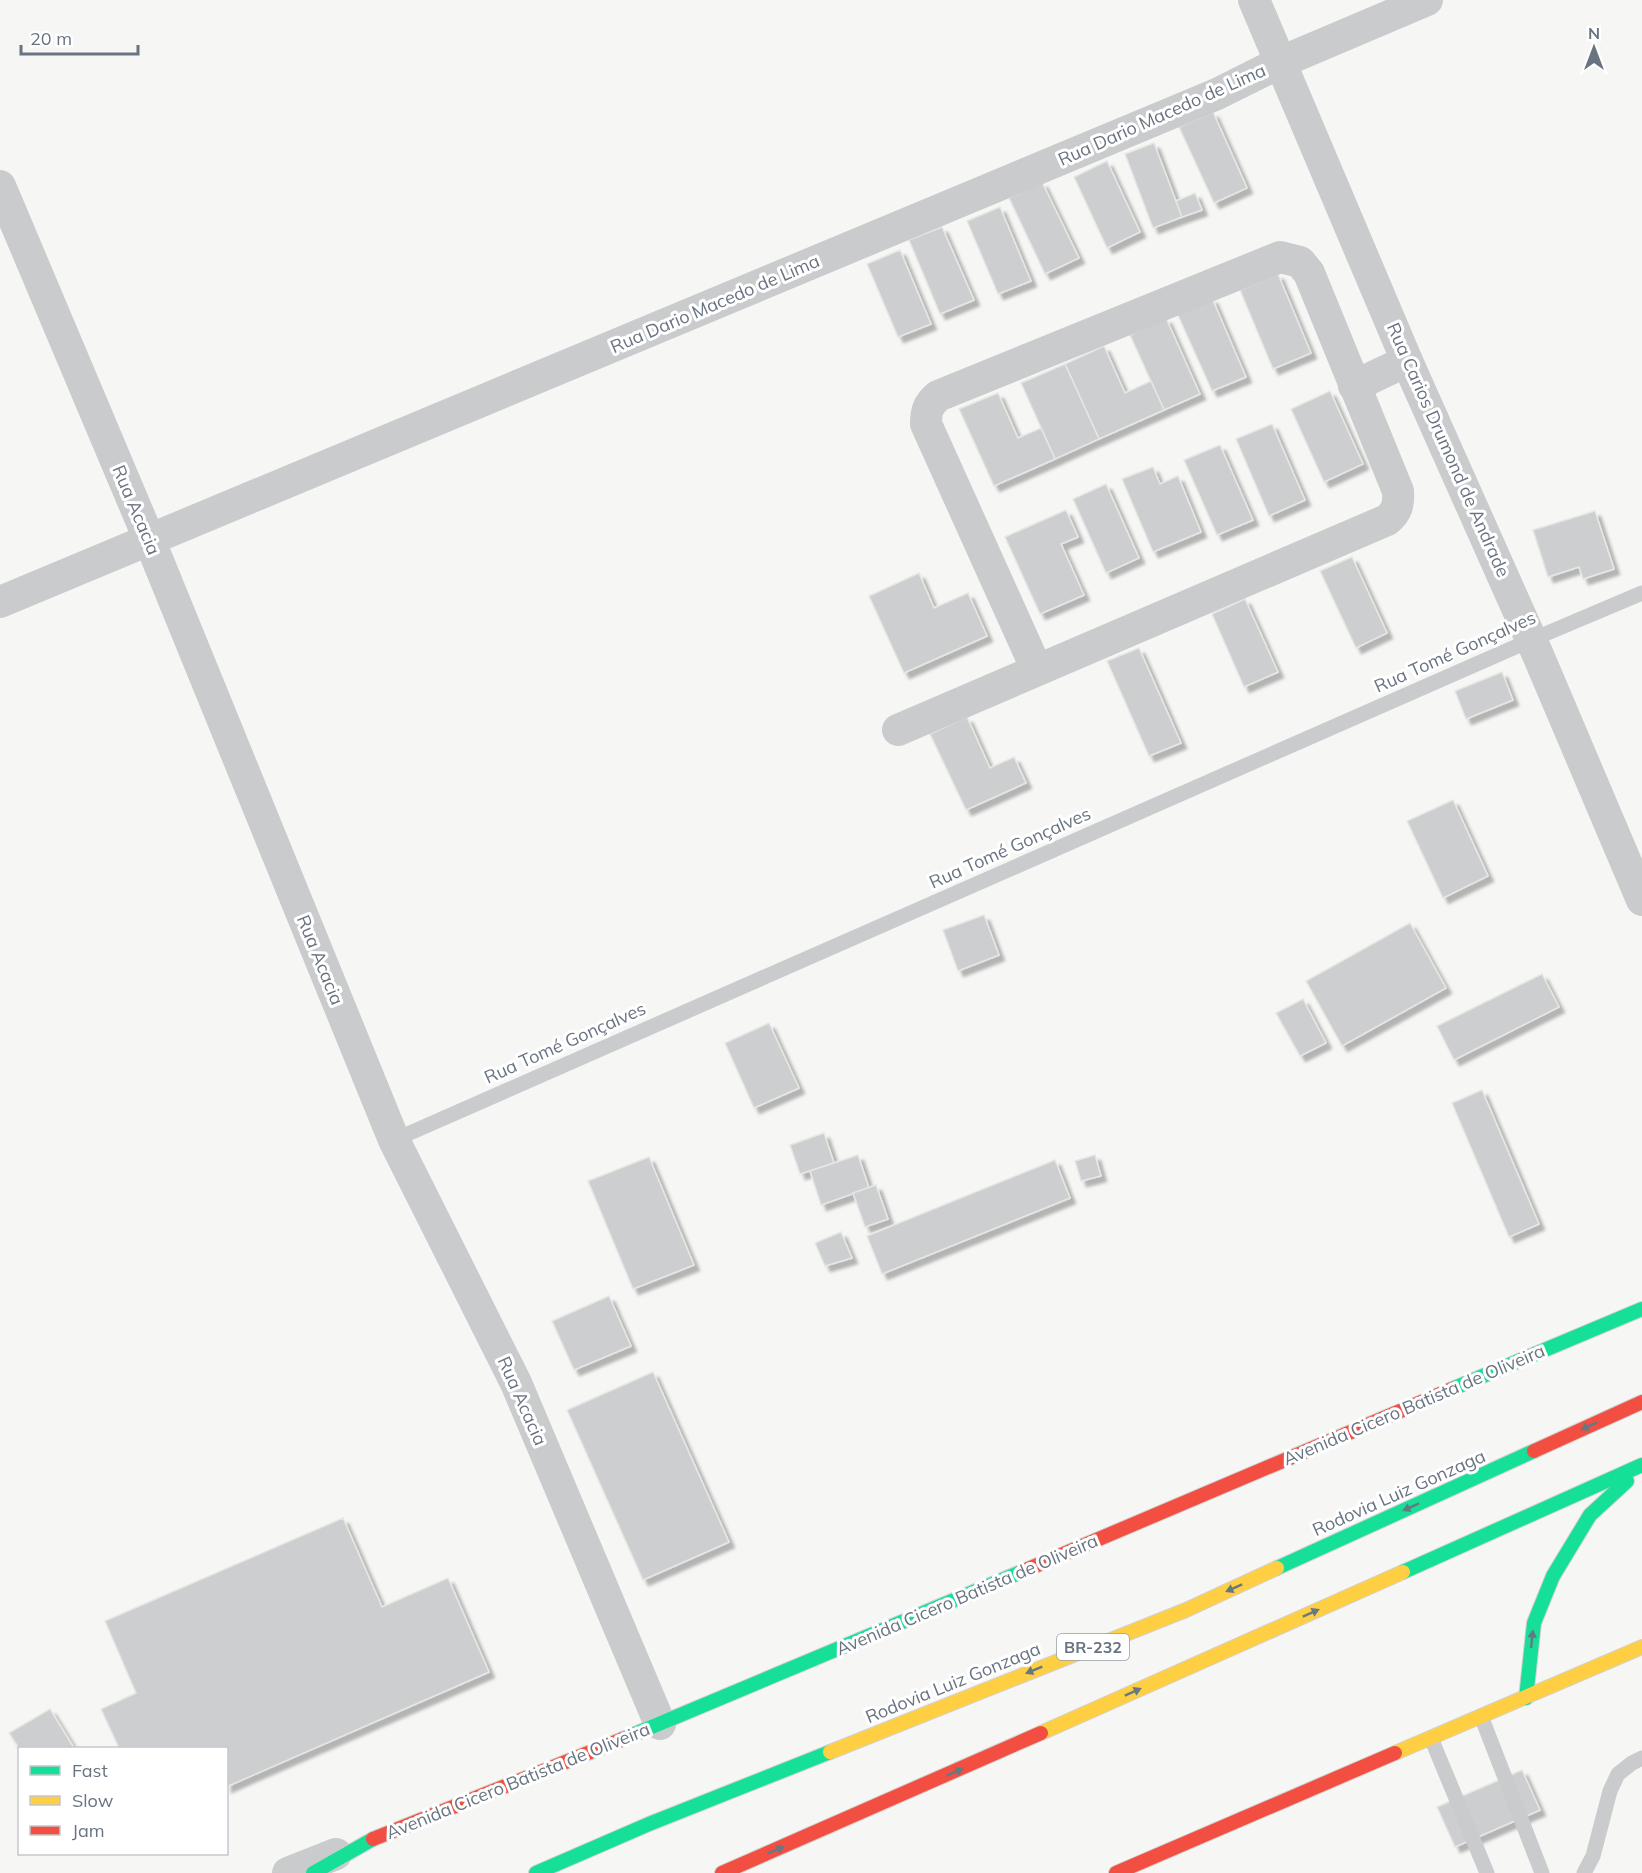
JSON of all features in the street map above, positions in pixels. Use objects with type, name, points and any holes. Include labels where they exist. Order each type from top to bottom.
[{"type":"main road","name":"Avenida Cicero Batista de Oliveira","points":[[373,1839],[660,1724],[1642,1309]]},
{"type":"main road","name":"Rodovia Luiz Gonzaga","points":[[536,1873],[649,1824],[1186,1610],[1642,1402]]},
{"type":"main road","points":[[1526,1698],[1534,1623],[1553,1576],[1590,1515],[1642,1465]]},
{"type":"main road","points":[[723,1873],[1642,1465]]},
{"type":"main road","points":[[1116,1873],[1642,1647]]},
{"type":"main road","points":[[313,1873],[373,1839]]},
{"type":"street","name":"Rua Carios Drumond de Andrade","points":[[1254,0],[1407,361],[1531,640],[1642,900]]},
{"type":"street","name":"Rua Dario Macedo de Lima","points":[[0,602],[1218,94],[1281,62],[1427,0]]},
{"type":"street","name":"Rua Acacia","points":[[0,186],[149,539],[394,1140],[516,1383],[660,1724]]},
{"type":"street","points":[[898,730],[1376,525],[1395,514],[1399,502],[1398,491],[1309,273],[1300,262],[1280,257],[938,396],[926,411],[926,424],[1036,670]]},
{"type":"street","points":[[1354,386],[1407,361]]},
{"type":"street","name":"Avenida Cicero Batista de Oliveira","points":[[288,1873],[373,1839]]},
{"type":"lane","name":"Rua Tomé Gonçalves","points":[[394,1140],[1642,593]]},
{"type":"lane","points":[[1481,1716],[1542,1873]]},
{"type":"lane","points":[[1431,1738],[1487,1873]]},
{"type":"lane","points":[[1584,1873],[1593,1856],[1610,1791],[1618,1774],[1642,1758]]},
{"type":"building","points":[[1213,112],[1247,188],[1214,203],[1179,127]]},
{"type":"building","points":[[1154,143],[1182,217],[1153,228],[1125,154]]},
{"type":"building","points":[[1107,161],[1140,232],[1107,248],[1074,177]]},
{"type":"building","points":[[1042,182],[1079,258],[1045,274],[1009,198]]},
{"type":"building","points":[[1195,193],[1202,210],[1182,217],[1176,201]]},
{"type":"building","points":[[1000,207],[1031,281],[998,294],[967,221]]},
{"type":"building","points":[[942,227],[974,300],[940,314],[909,240]]},
{"type":"building","points":[[900,250],[931,324],[898,337],[867,264]]},
{"type":"building","points":[[1278,274],[1311,353],[1273,369],[1240,290]]},
{"type":"building","points":[[1212,298],[1246,377],[1212,391],[1177,313]]},
{"type":"building","points":[[1166,318],[1200,394],[1164,410],[1130,335]]},
{"type":"building","points":[[1104,346],[1125,393],[1151,381],[1164,410],[1099,439],[1065,364]]},
{"type":"building","points":[[1065,364],[1099,439],[1055,459],[1021,383]]},
{"type":"building","points":[[1330,391],[1363,464],[1324,482],[1291,409]]},
{"type":"building","points":[[998,393],[1018,438],[1041,428],[1055,459],[994,486],[959,409]]},
{"type":"building","points":[[1272,424],[1305,500],[1269,516],[1236,439]]},
{"type":"building","points":[[1220,445],[1253,520],[1217,535],[1184,460]]},
{"type":"building","points":[[1153,467],[1160,484],[1178,476],[1201,532],[1153,552],[1122,479]]},
{"type":"building","points":[[1106,484],[1139,558],[1106,573],[1073,499]]},
{"type":"building","points":[[1066,510],[1078,537],[1061,544],[1084,595],[1040,614],[1005,537]]},
{"type":"building","points":[[1595,511],[1614,569],[1583,579],[1579,567],[1548,577],[1533,530]]},
{"type":"building","points":[[1352,557],[1387,633],[1356,648],[1320,571]]},
{"type":"building","points":[[919,573],[934,608],[968,593],[987,636],[904,673],[869,596]]},
{"type":"building","points":[[1245,599],[1278,672],[1244,687],[1212,614]]},
{"type":"building","points":[[1139,648],[1181,743],[1149,756],[1107,661]]},
{"type":"building","points":[[1502,672],[1513,700],[1466,719],[1455,691]]},
{"type":"building","points":[[967,717],[990,768],[1014,757],[1026,783],[966,810],[930,734]]},
{"type":"building","points":[[1453,800],[1488,876],[1443,898],[1407,821]]},
{"type":"building","points":[[984,915],[999,955],[958,971],[943,930]]},
{"type":"building","points":[[1410,923],[1446,988],[1342,1046],[1306,981]]},
{"type":"building","points":[[1542,974],[1559,1007],[1454,1060],[1437,1026]]},
{"type":"building","points":[[1303,999],[1326,1043],[1300,1056],[1276,1013]]},
{"type":"building","points":[[769,1023],[799,1088],[754,1108],[725,1043]]},
{"type":"building","points":[[1482,1090],[1539,1224],[1509,1237],[1452,1103]]},
{"type":"building","points":[[824,1133],[834,1163],[800,1174],[790,1145]]},
{"type":"building","points":[[858,1155],[869,1188],[821,1205],[810,1171]]},
{"type":"building","points":[[1095,1155],[1101,1176],[1081,1181],[1075,1161]]},
{"type":"building","points":[[649,1157],[694,1265],[633,1289],[588,1181]]},
{"type":"building","points":[[1055,1160],[1070,1198],[882,1274],[867,1236]]},
{"type":"building","points":[[876,1185],[888,1219],[865,1227],[853,1193]]},
{"type":"building","points":[[841,1232],[852,1258],[825,1266],[815,1243]]},
{"type":"building","points":[[609,1296],[631,1346],[574,1370],[552,1321]]},
{"type":"building","points":[[653,1372],[729,1542],[643,1580],[567,1410]]},
{"type":"building","points":[[343,1518],[382,1607],[448,1578],[489,1672],[228,1786],[228,1747],[119,1747],[101,1709],[136,1693],[105,1621]]},
{"type":"building","points":[[50,1709],[73,1747],[18,1747],[9,1733]]},
{"type":"building","points":[[1522,1770],[1540,1810],[1455,1847],[1437,1807]]},
{"type":"traffic: fast","points":[[1452,1389],[1642,1309]]},
{"type":"traffic: fast","points":[[1277,1568],[1534,1451]]},
{"type":"traffic: fast","points":[[1403,1572],[1642,1465]]},
{"type":"traffic: fast","points":[[1526,1698],[1534,1623],[1553,1576],[1590,1515],[1627,1481]]},
{"type":"traffic: fast","points":[[623,1739],[1021,1572]]},
{"type":"traffic: fast","points":[[536,1873],[649,1824],[830,1752]]},
{"type":"traffic: fast","points":[[313,1873],[373,1839]]},
{"type":"traffic: slow","points":[[830,1752],[1186,1610],[1277,1568]]},
{"type":"traffic: slow","points":[[1041,1733],[1403,1572]]},
{"type":"traffic: slow","points":[[1395,1753],[1642,1647]]},
{"type":"traffic: jam","points":[[1021,1572],[1452,1389]]},
{"type":"traffic: jam","points":[[1534,1451],[1642,1402]]},
{"type":"traffic: jam","points":[[722,1873],[1041,1733]]},
{"type":"traffic: jam","points":[[373,1839],[623,1739]]},
{"type":"traffic: jam","points":[[1116,1873],[1395,1753]]}]
